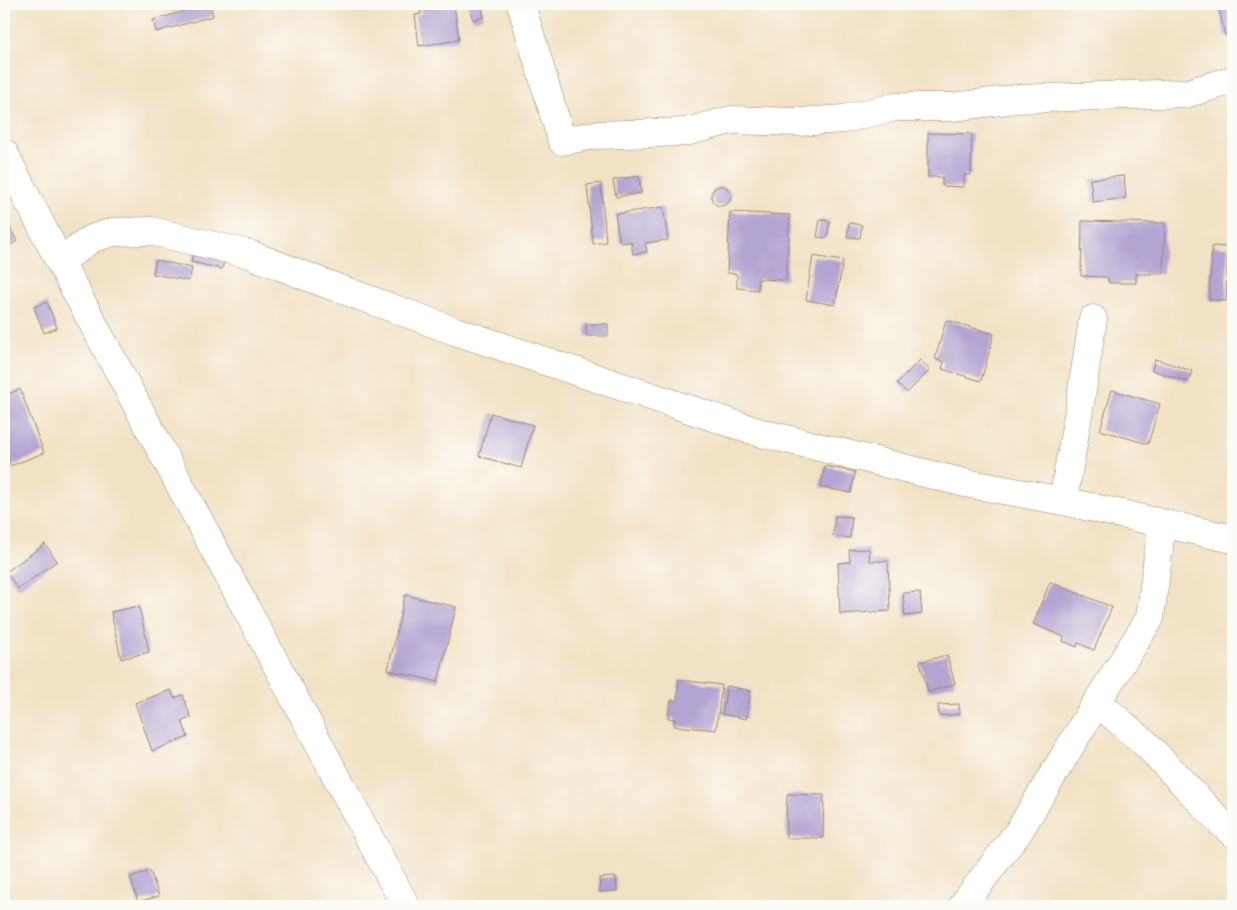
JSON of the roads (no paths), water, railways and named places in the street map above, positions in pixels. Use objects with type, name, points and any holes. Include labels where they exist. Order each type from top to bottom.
[{"type":"street","points":[[522,4],[562,141],[595,135],[686,132],[731,120],[798,122],[844,119],[895,107],[953,108],[1016,99],[1188,93],[1233,80]]},
{"type":"street","points":[[4,152],[60,262],[406,906]]},
{"type":"street","points":[[60,262],[91,239],[113,232],[151,231],[249,254],[455,331],[758,432],[966,483],[1063,501],[1233,539]]},
{"type":"street","points":[[1063,501],[1080,404],[1092,319]]},
{"type":"street","points":[[962,906],[1019,831],[1150,618],[1162,524]]},
{"type":"street","points":[[1097,702],[1146,744],[1219,821],[1233,833]]}]
